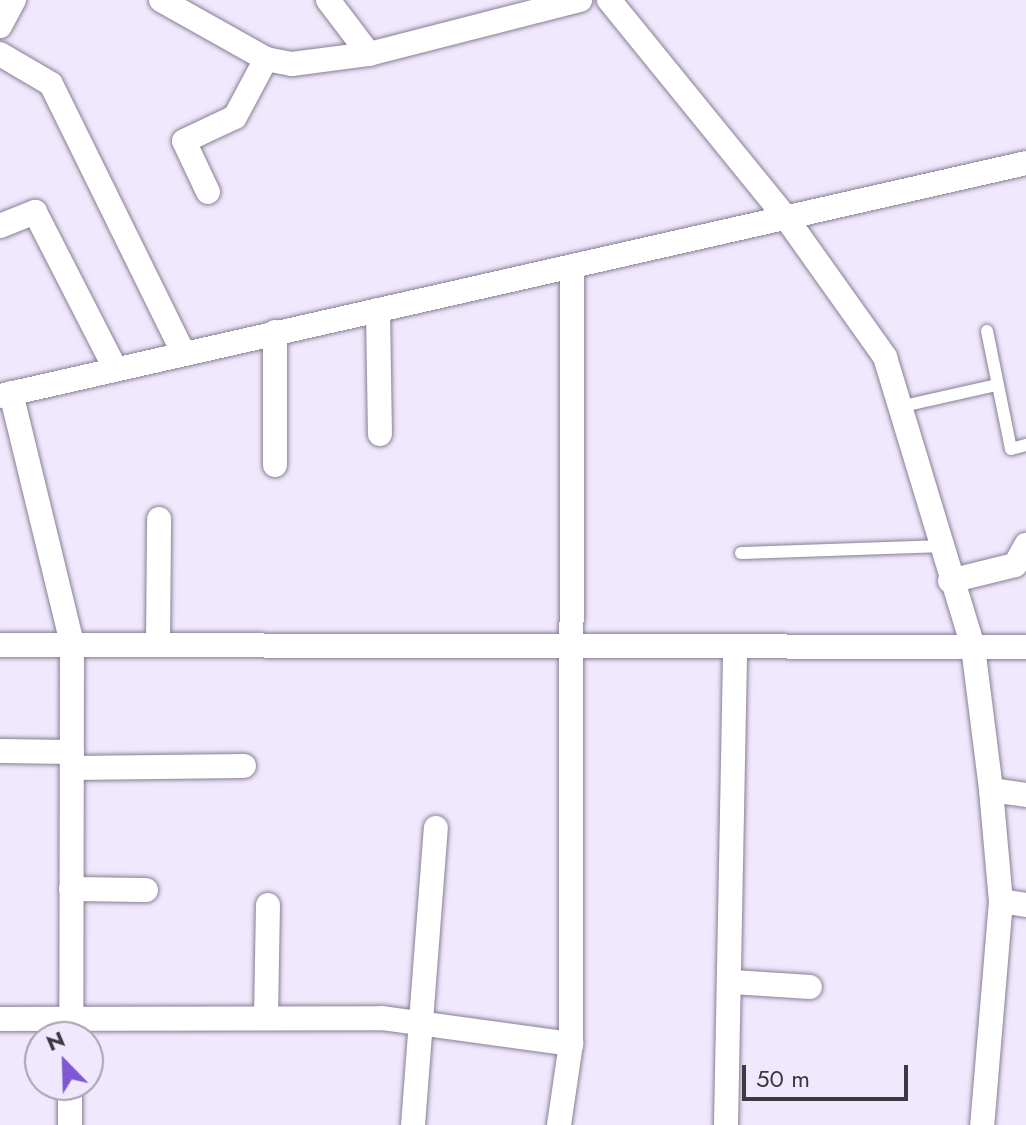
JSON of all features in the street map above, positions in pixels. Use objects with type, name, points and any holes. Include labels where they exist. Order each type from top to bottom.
[{"type":"street","points":[[0,26],[14,0]]},
{"type":"street","points":[[161,0],[266,59],[292,64],[369,54],[580,0]]},
{"type":"street","points":[[328,0],[369,54]]},
{"type":"street","points":[[609,0],[787,219],[885,357],[938,546],[973,647],[1001,901],[982,1125]]},
{"type":"street","points":[[0,54],[51,84],[183,352]]},
{"type":"street","points":[[208,192],[184,141],[235,117],[266,59]]},
{"type":"street","points":[[71,1021],[72,644],[6,395],[183,352],[572,268],[1026,163]]},
{"type":"street","points":[[0,226],[35,212],[115,368]]},
{"type":"street","points":[[559,1125],[571,1044],[577,647],[572,268]]},
{"type":"street","points":[[378,310],[380,434]]},
{"type":"street","points":[[275,332],[275,465]]},
{"type":"street","points":[[158,644],[159,519]]},
{"type":"street","points":[[950,581],[1015,565],[1026,545]]},
{"type":"street","points":[[0,645],[1026,647]]},
{"type":"street","points":[[726,1125],[733,982],[735,648]]},
{"type":"street","points":[[0,751],[72,760],[244,766]]},
{"type":"street","points":[[991,790],[1026,795]]},
{"type":"street","points":[[413,1125],[436,828]]},
{"type":"street","points":[[71,889],[146,890]]},
{"type":"street","points":[[1001,901],[1026,905]]},
{"type":"street","points":[[266,1018],[268,905]]},
{"type":"street","points":[[733,982],[810,987]]},
{"type":"street","points":[[104,1026],[266,1018],[421,1024],[571,1044]]},
{"type":"street","points":[[0,1019],[24,1022]]},
{"type":"street","points":[[70,1101],[70,1125]]},
{"type":"lane","points":[[987,331],[1011,449],[1026,445]]},
{"type":"lane","points":[[899,407],[997,385]]},
{"type":"lane","points":[[741,553],[938,546]]}]
